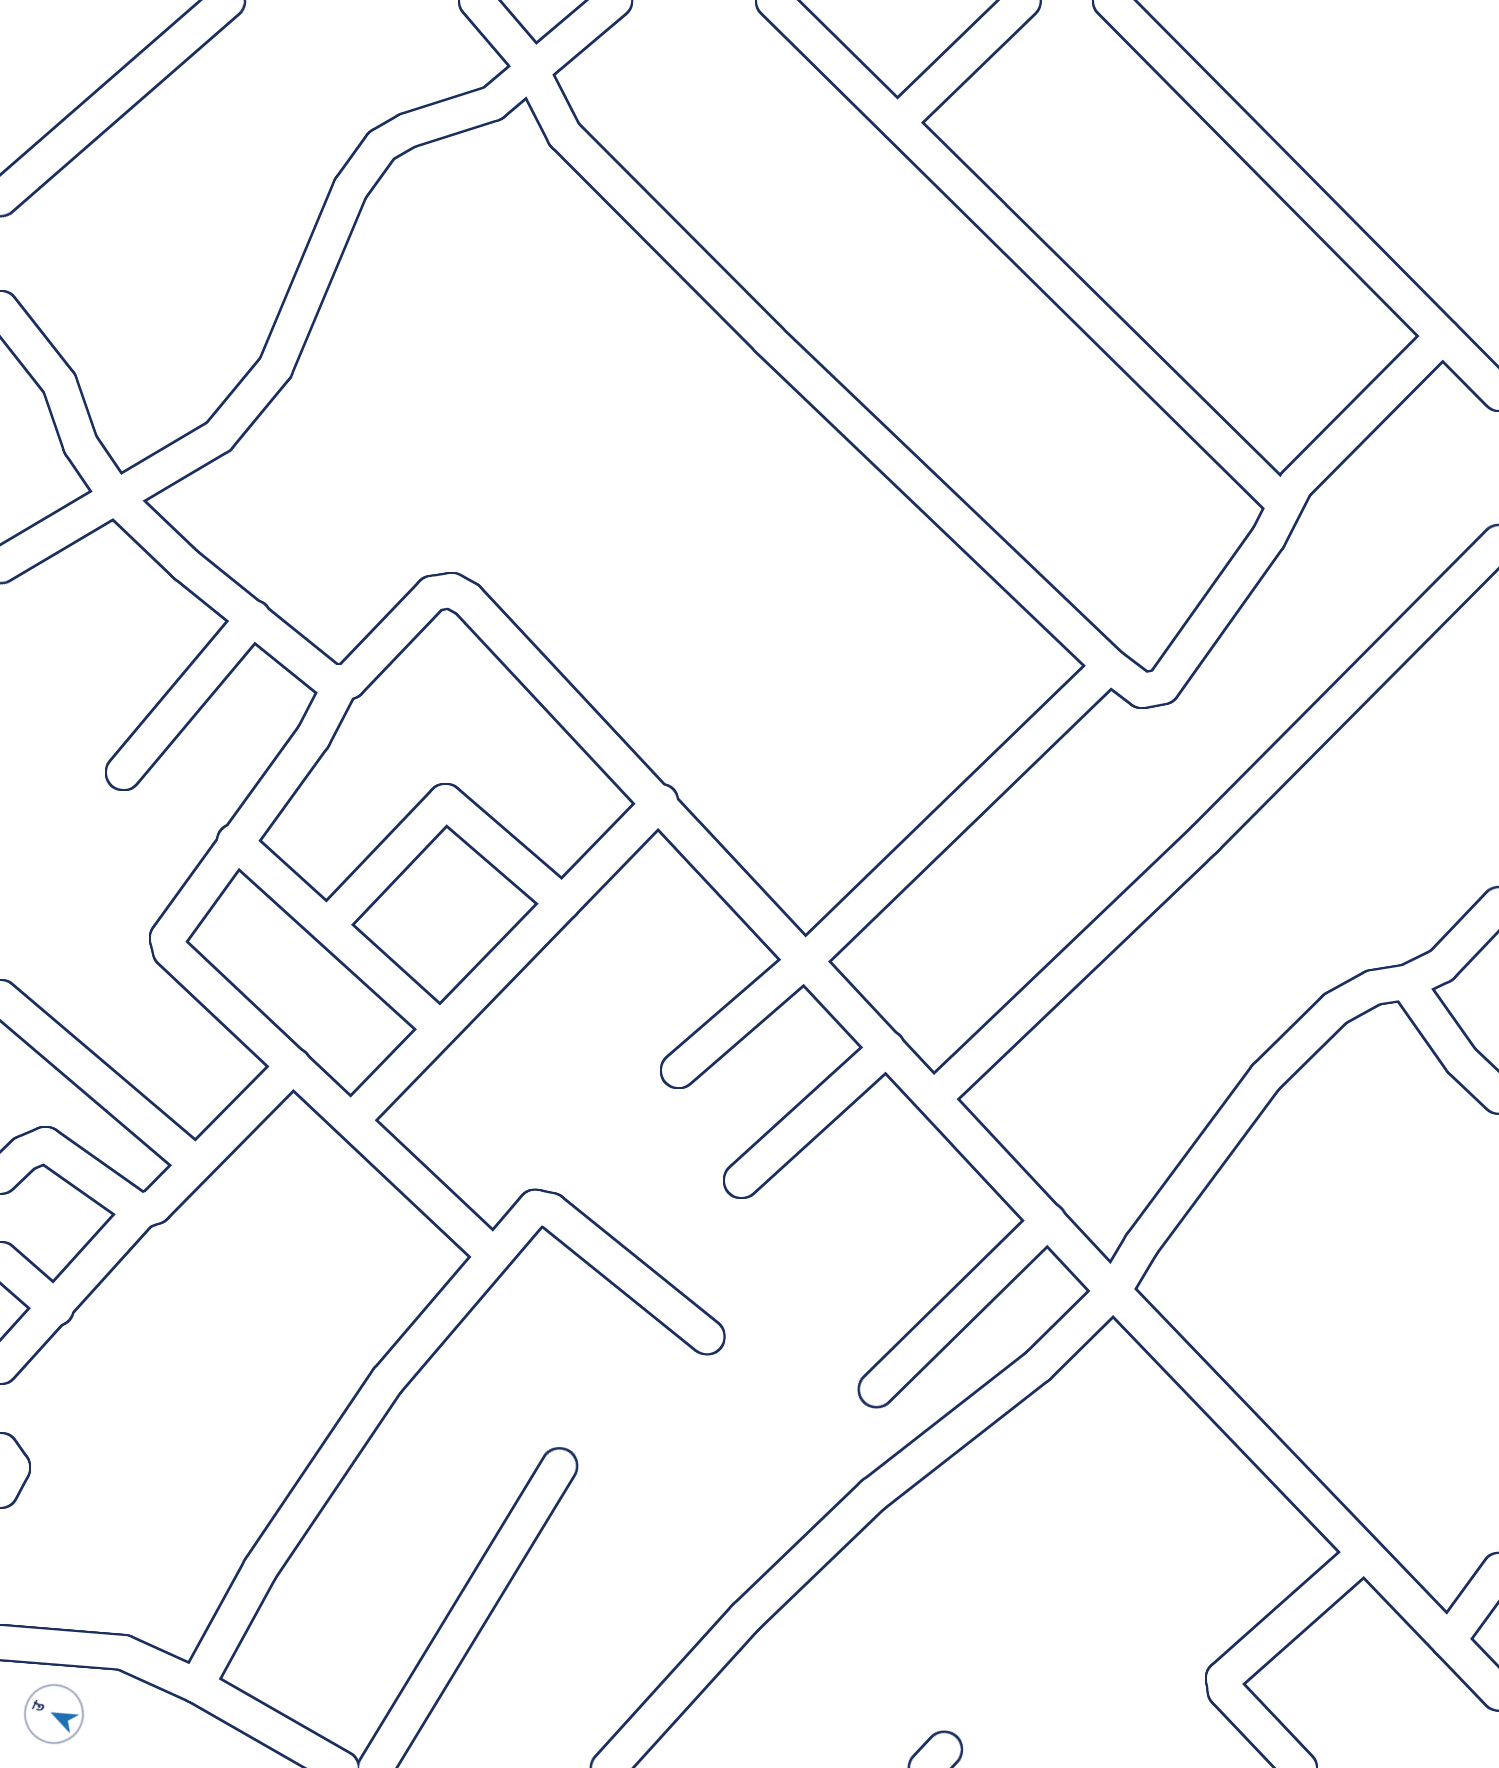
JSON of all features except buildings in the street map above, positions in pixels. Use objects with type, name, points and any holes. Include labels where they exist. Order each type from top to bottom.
[{"type":"street","points":[[0,198],[226,0]]},
{"type":"street","points":[[476,0],[532,71],[564,134],[768,339],[1109,665],[1142,690],[1162,686],[1232,592],[1295,484],[1442,336]]},
{"type":"street","points":[[0,565],[118,500],[218,436],[250,403],[293,333],[350,188],[381,145],[407,130],[473,112],[532,71],[614,0]]},
{"type":"street","points":[[773,0],[1284,504]]},
{"type":"street","points":[[897,122],[1023,0]]},
{"type":"street","points":[[1110,0],[1499,393]]},
{"type":"street","points":[[0,308],[59,383],[80,444],[118,500],[253,617],[340,684]]},
{"type":"street","points":[[934,1097],[1205,838],[1499,542]]},
{"type":"street","points":[[491,1252],[170,950],[166,938],[234,841],[313,736],[340,684],[432,592],[451,590],[467,599],[535,666],[1113,1291],[1499,1694]]},
{"type":"street","points":[[123,772],[253,617]]},
{"type":"street","points":[[678,1070],[806,959],[1109,665]]},
{"type":"street","points":[[327,925],[445,801],[562,902]]},
{"type":"street","points":[[351,1120],[660,801]]},
{"type":"street","points":[[234,841],[440,1028]]},
{"type":"street","points":[[608,1768],[745,1617],[873,1494],[1037,1366],[1113,1291],[1264,1077],[1335,1008],[1373,987],[1406,982],[1441,965],[1499,904]]},
{"type":"street","points":[[1406,982],[1461,1060],[1499,1096]]},
{"type":"street","points":[[0,997],[195,1164]]},
{"type":"street","points":[[741,1180],[887,1047]]},
{"type":"street","points":[[0,1366],[56,1308],[140,1211],[154,1206],[292,1065]]},
{"type":"street","points":[[0,1176],[24,1153],[45,1144],[140,1211]]},
{"type":"street","points":[[196,1685],[260,1568],[316,1481],[387,1380],[491,1252],[535,1207],[543,1206],[706,1336]]},
{"type":"street","points":[[876,1389],[1048,1220]]},
{"type":"street","points":[[0,1259],[56,1308]]},
{"type":"street","points":[[0,1450],[12,1467],[0,1490]]},
{"type":"street","points":[[375,1768],[559,1465]]},
{"type":"street","points":[[1299,1768],[1225,1690],[1223,1678],[1364,1553]]},
{"type":"street","points":[[1448,1641],[1499,1570]]},
{"type":"street","points":[[0,1642],[123,1652],[196,1685],[341,1768]]}]
